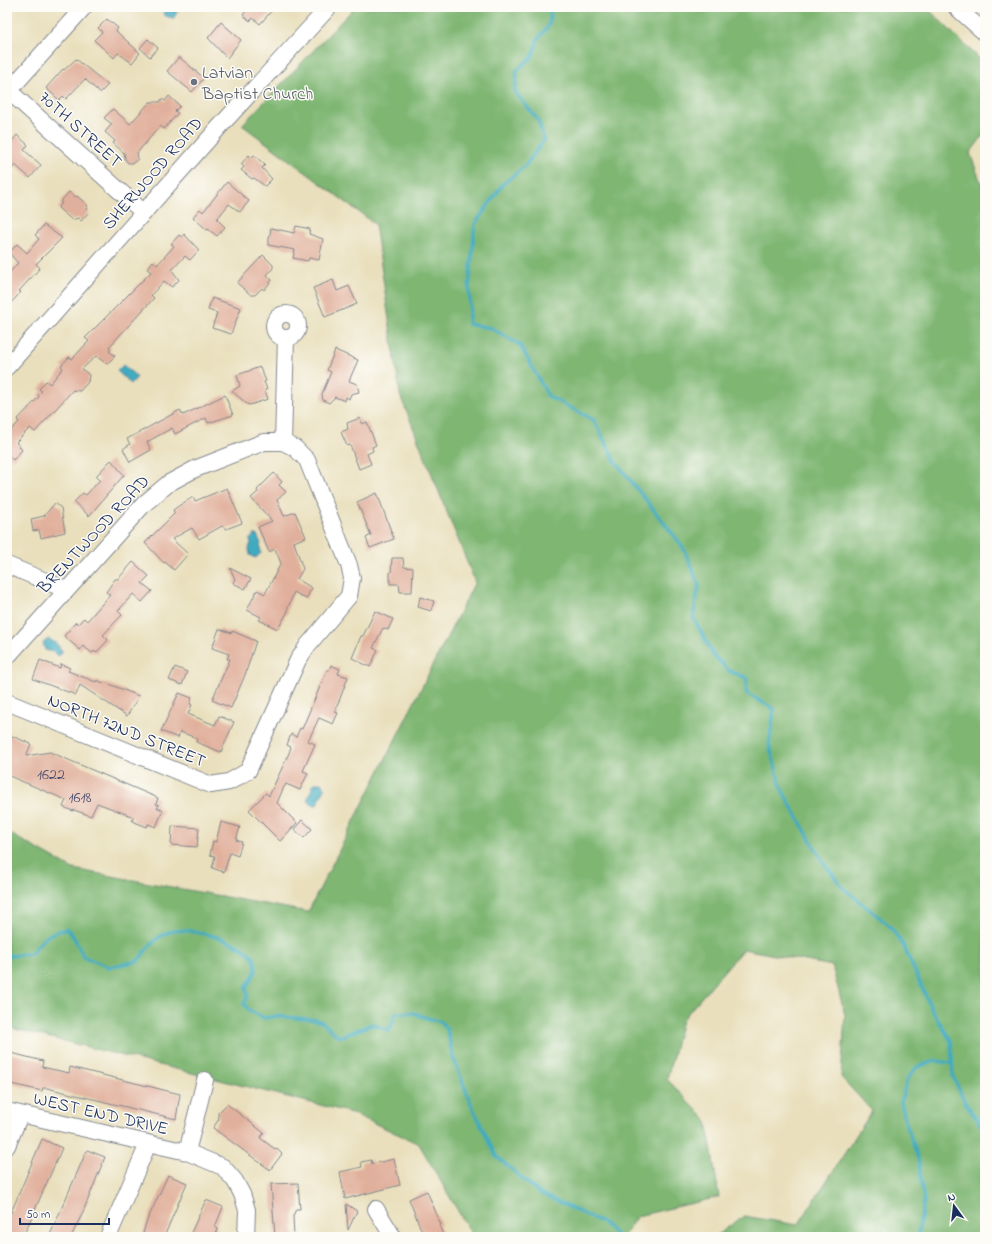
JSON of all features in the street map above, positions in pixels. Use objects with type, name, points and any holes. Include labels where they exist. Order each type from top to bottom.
[{"type":"street","points":[[8,92],[84,7]]},
{"type":"street","name":"SHERWOOD ROAD","points":[[7,367],[144,214],[222,124],[329,7]]},
{"type":"street","points":[[956,7],[985,33]]},
{"type":"street","name":"70TH STREET","points":[[8,92],[144,214]]},
{"type":"street","points":[[283,442],[286,338]]},
{"type":"street","name":"BRENTWOOD ROAD","points":[[7,657],[144,504],[169,483],[195,469],[264,442],[283,442]]},
{"type":"street","name":"NORTH 72ND STREET","points":[[7,702],[211,785],[230,782],[248,771],[298,660],[308,645],[349,596],[352,578],[349,565],[307,460],[295,448],[283,442]]},
{"type":"street","points":[[7,565],[67,590]]},
{"type":"street","points":[[187,1152],[205,1080]]},
{"type":"street","points":[[7,1146],[14,1113]]},
{"type":"street","name":"WEST END DRIVE","points":[[14,1113],[187,1152],[223,1167],[235,1181],[242,1194],[247,1210],[246,1237]]},
{"type":"street","points":[[108,1237],[148,1144]]},
{"type":"street","points":[[376,1209],[393,1237]]},
{"type":"green space","points":[[355,7],[926,7],[985,64],[985,133],[970,153],[985,194],[985,1237],[714,1237],[744,1216],[798,1225],[872,1111],[841,1077],[845,1015],[832,966],[743,949],[682,1020],[667,1079],[707,1121],[719,1197],[637,1216],[623,1237],[473,1237],[419,1144],[352,1113],[7,1027],[7,832],[73,869],[308,912],[475,582],[400,395],[375,224],[242,125]]},
{"type":"water","points":[[167,7],[180,7],[173,19],[164,15],[163,12]]},
{"type":"water","points":[[123,365],[137,377],[131,384],[117,371]]},
{"type":"water","points":[[254,535],[257,535],[261,543],[261,553],[256,558],[250,555],[249,549],[251,542],[249,540]]},
{"type":"water","points":[[48,639],[56,643],[63,652],[59,656],[53,652],[45,650],[43,643]]},
{"type":"water","points":[[314,783],[321,783],[325,788],[317,805],[313,805],[307,800]]},
{"type":"building","points":[[241,7],[275,7],[260,24],[253,18],[250,21],[243,15],[246,11]]},
{"type":"building","points":[[107,19],[118,28],[116,31],[140,53],[132,63],[118,53],[114,58],[94,40],[102,32],[98,28]]},
{"type":"building","points":[[221,22],[241,40],[227,58],[208,38]]},
{"type":"building","points":[[148,39],[158,48],[150,57],[140,48]]},
{"type":"building","points":[[179,57],[204,78],[192,92],[167,71]]},
{"type":"building","points":[[76,59],[108,85],[100,93],[85,79],[66,99],[63,96],[59,100],[46,88],[63,69],[64,70]]},
{"type":"building","points":[[169,96],[180,106],[175,111],[178,113],[164,129],[160,126],[137,153],[138,159],[133,163],[128,163],[125,159],[124,153],[113,143],[115,141],[105,132],[112,124],[104,118],[113,109],[130,124],[150,102],[160,102],[162,99],[165,101]]},
{"type":"building","points":[[17,135],[28,145],[24,150],[41,165],[30,178],[15,165],[7,175],[7,147]]},
{"type":"building","points":[[249,155],[251,158],[254,155],[265,165],[262,168],[272,179],[265,186],[254,178],[252,179],[241,170],[244,167],[241,164]]},
{"type":"building","points":[[227,182],[249,201],[240,212],[229,204],[217,219],[225,227],[217,236],[208,229],[207,230],[193,217],[200,209],[203,212]]},
{"type":"building","points":[[69,192],[76,197],[77,196],[88,206],[86,209],[89,212],[81,221],[78,218],[72,220],[58,208],[62,203],[60,202]]},
{"type":"building","points":[[44,225],[62,238],[36,264],[40,268],[7,307],[7,275],[18,263],[9,253],[17,244],[27,253],[39,239],[35,235]]},
{"type":"building","points":[[296,226],[310,229],[309,234],[323,239],[319,260],[309,258],[308,261],[293,258],[295,250],[268,245],[271,228],[294,233]]},
{"type":"building","points":[[184,234],[199,250],[190,260],[185,256],[172,270],[179,280],[172,287],[164,281],[151,295],[154,298],[109,347],[111,349],[109,351],[115,356],[107,364],[96,356],[82,369],[89,375],[88,382],[80,391],[73,390],[35,432],[30,428],[16,442],[22,450],[13,460],[9,456],[7,458],[7,434],[19,422],[17,420],[39,397],[38,395],[42,391],[39,389],[46,381],[50,384],[63,368],[61,366],[69,357],[72,359],[89,341],[85,338],[151,272],[147,269],[153,261],[157,265],[174,246],[171,244],[179,235],[182,237]]},
{"type":"building","points":[[263,255],[273,265],[273,268],[267,275],[272,280],[264,290],[262,288],[255,295],[251,295],[237,283]]},
{"type":"building","points":[[333,280],[337,291],[349,286],[357,304],[325,317],[313,288]]},
{"type":"building","points":[[212,298],[241,308],[231,334],[212,328],[217,313],[208,310]]},
{"type":"building","points":[[335,350],[358,360],[349,381],[357,384],[359,392],[351,394],[349,399],[346,397],[345,401],[335,397],[329,403],[323,400],[322,394],[331,372],[327,370]]},
{"type":"building","points":[[260,367],[266,381],[264,382],[267,389],[265,390],[268,399],[250,405],[232,391],[240,386],[237,375]]},
{"type":"building","points":[[225,395],[233,415],[208,423],[206,418],[175,434],[172,428],[147,442],[151,450],[130,462],[123,449],[130,444],[127,439],[180,410],[183,415]]},
{"type":"building","points":[[360,418],[362,424],[367,422],[376,445],[372,447],[373,451],[367,454],[371,464],[359,469],[350,445],[347,446],[341,432],[348,429],[347,423]]},
{"type":"building","points":[[111,460],[124,475],[89,516],[74,502],[83,493],[86,495],[100,480],[96,476]]},
{"type":"building","points":[[274,473],[282,482],[279,485],[286,492],[277,500],[284,516],[295,512],[306,537],[294,542],[303,569],[297,579],[312,588],[306,599],[294,592],[287,610],[288,611],[278,629],[259,620],[261,617],[247,610],[257,590],[265,594],[281,563],[275,549],[269,552],[258,527],[272,521],[251,498]]},
{"type":"building","points":[[227,488],[242,523],[226,529],[222,526],[199,539],[192,528],[172,539],[188,554],[174,570],[165,562],[164,563],[145,543],[175,513],[173,510],[180,505],[193,497],[195,501]]},
{"type":"building","points":[[377,493],[394,539],[370,548],[366,538],[371,535],[357,502]]},
{"type":"building","points":[[55,503],[61,508],[65,532],[41,538],[39,530],[33,531],[31,519],[44,516]]},
{"type":"building","points":[[392,558],[403,558],[404,567],[413,568],[412,592],[400,592],[399,584],[390,584]]},
{"type":"building","points":[[133,562],[149,576],[142,583],[152,591],[142,602],[133,594],[118,611],[122,615],[103,635],[108,640],[96,653],[94,651],[92,653],[83,646],[80,650],[64,636],[76,622],[78,624],[84,618],[87,621],[110,595],[106,592],[115,579],[118,579]]},
{"type":"building","points":[[230,568],[251,579],[245,589],[233,583],[235,579]]},
{"type":"building","points":[[420,597],[434,601],[431,611],[418,607]]},
{"type":"building","points":[[375,611],[393,619],[388,630],[383,628],[373,648],[378,650],[370,667],[352,658],[361,636],[363,636]]},
{"type":"building","points":[[219,629],[232,633],[232,631],[256,641],[245,675],[231,708],[212,700],[230,659],[227,659],[229,654],[212,648]]},
{"type":"building","points":[[40,660],[60,668],[61,664],[70,668],[68,671],[96,682],[97,680],[103,683],[104,682],[139,696],[127,716],[80,685],[76,695],[33,679]]},
{"type":"building","points":[[331,665],[340,669],[338,674],[348,677],[335,712],[338,713],[333,724],[319,718],[308,741],[315,744],[303,771],[308,773],[300,790],[286,784],[283,789],[277,803],[297,823],[280,841],[249,810],[266,793],[269,796],[289,753],[291,747],[287,745],[291,734],[296,737],[300,728],[302,729],[327,670],[329,670]]},
{"type":"building","points":[[175,667],[187,672],[182,685],[169,680]]},
{"type":"building","points":[[179,693],[192,698],[190,704],[192,705],[188,714],[215,725],[219,716],[234,722],[221,752],[196,742],[197,738],[180,732],[178,738],[161,731]]},
{"type":"building","points":[[7,734],[31,744],[26,756],[50,752],[158,798],[156,804],[159,805],[157,808],[163,810],[156,827],[148,824],[147,827],[132,821],[134,817],[97,803],[91,816],[74,810],[73,811],[63,807],[66,800],[7,775]]},
{"type":"building","points":[[302,820],[312,829],[304,838],[294,829]]},
{"type":"building","points":[[221,822],[240,827],[236,840],[242,842],[238,856],[230,853],[224,872],[212,868],[215,856],[210,855],[213,841],[216,842]]},
{"type":"building","points":[[172,826],[199,828],[197,847],[171,845]]},
{"type":"building","points":[[7,1052],[43,1061],[42,1067],[69,1073],[70,1067],[180,1094],[176,1119],[47,1088],[43,1088],[42,1091],[7,1083]]},
{"type":"building","points":[[227,1104],[264,1133],[260,1138],[275,1149],[276,1148],[282,1154],[270,1170],[213,1128],[219,1119],[218,1113]]},
{"type":"building","points":[[42,1139],[62,1148],[23,1237],[7,1237],[7,1222]]},
{"type":"building","points":[[87,1150],[105,1157],[83,1212],[71,1237],[49,1237]]},
{"type":"building","points":[[394,1159],[400,1185],[345,1199],[340,1172],[362,1167],[361,1162],[371,1160],[372,1164]]},
{"type":"building","points":[[168,1175],[187,1183],[164,1237],[142,1237],[146,1223]]},
{"type":"building","points":[[298,1183],[300,1209],[296,1209],[293,1216],[294,1237],[275,1237],[271,1184]]},
{"type":"building","points":[[427,1191],[441,1225],[439,1225],[444,1237],[424,1237],[409,1199]]},
{"type":"building","points":[[206,1200],[223,1207],[215,1227],[218,1229],[214,1237],[189,1237]]},
{"type":"building","points":[[346,1204],[357,1211],[348,1230]]},
{"type":"waterway","points":[[551,7],[549,25],[538,39],[532,57],[517,70],[515,92],[538,120],[544,140],[526,165],[503,184],[475,224],[469,287],[470,306],[468,324],[491,328],[520,345],[548,396],[594,420],[615,461],[683,547],[699,586],[693,617],[713,655],[729,671],[747,678],[746,693],[774,709],[769,745],[782,790],[822,860],[843,888],[890,926],[903,945],[932,1010],[951,1041],[953,1077],[965,1102],[985,1132]]},
{"type":"waterway","points":[[7,954],[11,956],[32,953],[46,937],[67,929],[73,936],[84,957],[109,967],[138,961],[152,944],[164,934],[169,932],[189,931],[226,940],[246,951],[253,957],[256,971],[246,988],[248,995],[244,1004],[249,1010],[264,1018],[277,1016],[316,1020],[322,1022],[339,1037],[373,1024],[389,1031],[396,1013],[414,1013],[441,1022],[447,1030],[453,1057],[471,1104],[496,1156],[539,1193],[605,1224],[618,1237]]},
{"type":"waterway","points":[[917,1237],[924,1202],[918,1158],[906,1123],[901,1102],[907,1079],[917,1067],[935,1061],[952,1063]]},
{"type":"place","name":"Latvian Baptist Church","points":[[194,82]]}]
